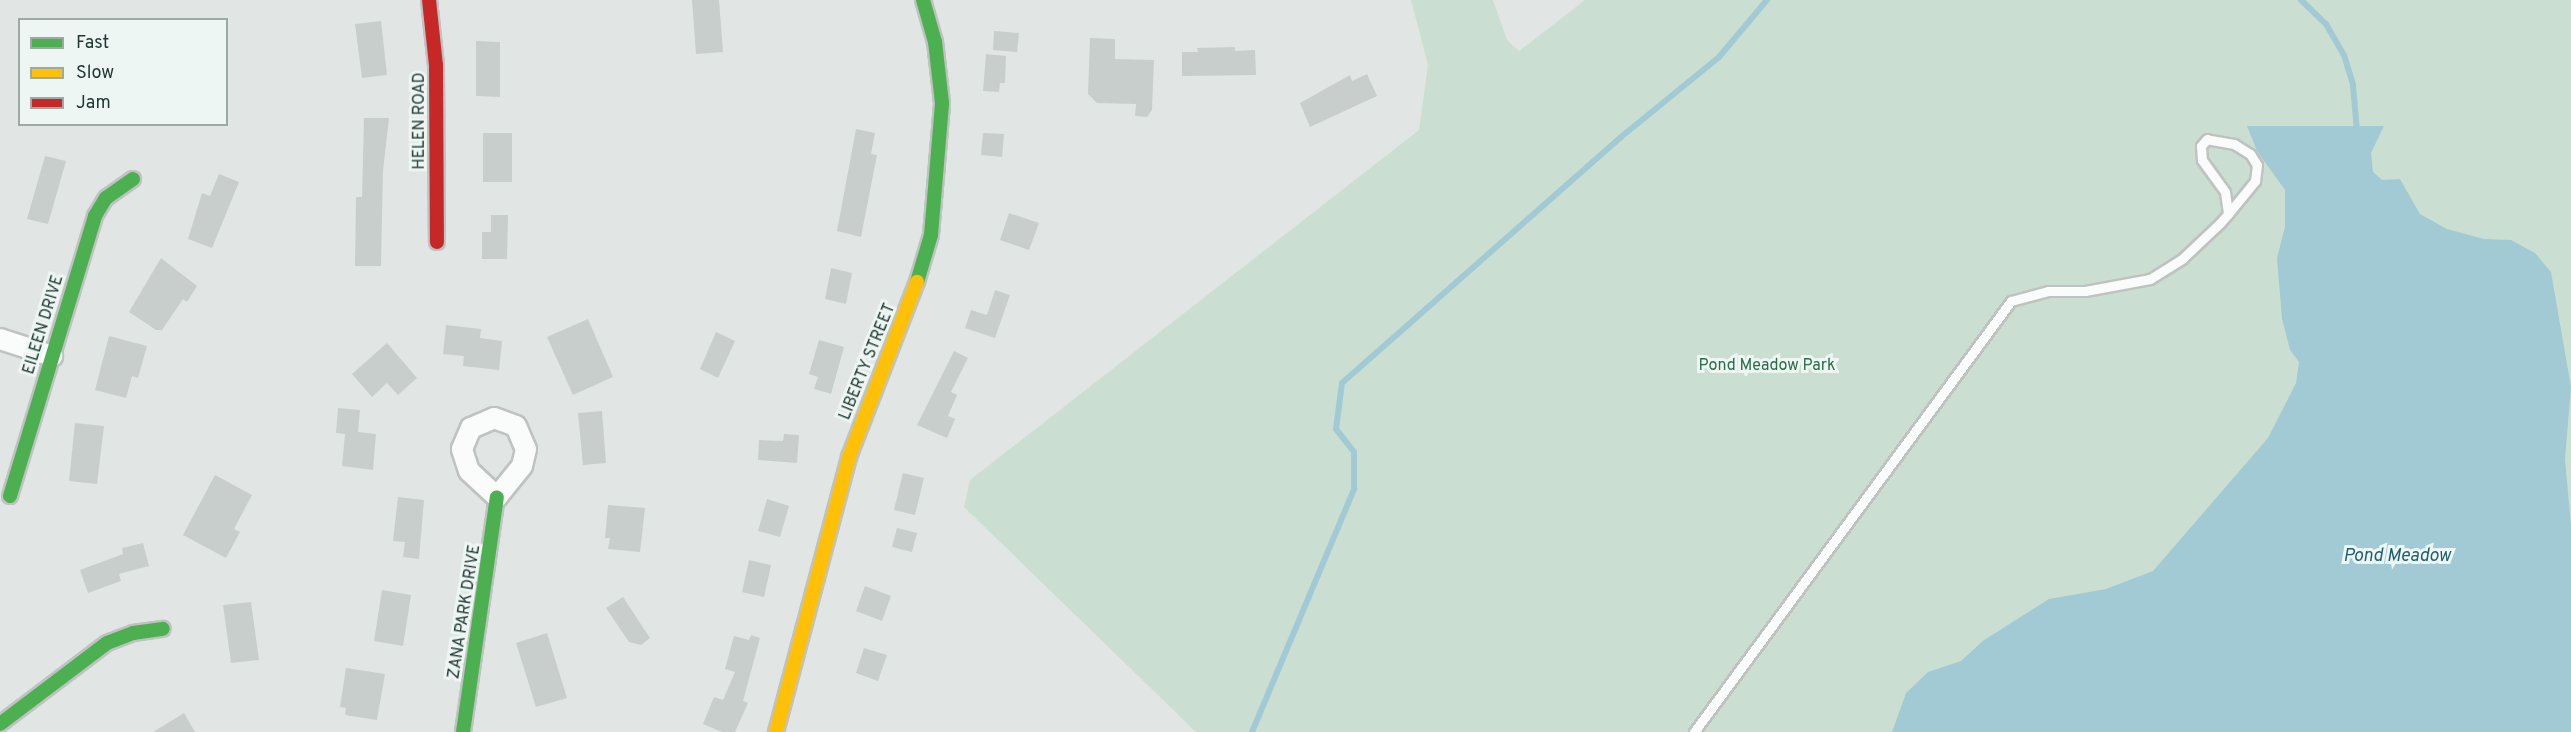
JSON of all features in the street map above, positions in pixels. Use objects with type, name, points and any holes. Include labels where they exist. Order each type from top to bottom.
[{"type":"street","name":"HELEN ROAD","points":[[429,0],[436,65],[437,242]]},
{"type":"street","name":"LIBERTY STREET","points":[[776,732],[849,457],[928,250],[937,195],[942,104],[935,42],[923,0]]},
{"type":"street","name":"EILEEN DRIVE","points":[[10,496],[95,216],[106,198],[132,179]]},
{"type":"street","points":[[0,339],[52,356]]},
{"type":"street","name":"ZANA PARK DRIVE","points":[[463,732],[497,498]]},
{"type":"street","points":[[0,724],[107,643],[133,633],[163,629]]},
{"type":"lane","points":[[1694,732],[2011,301],[2048,291],[2085,291],[2150,279],[2183,258],[2228,214],[2255,181],[2257,165],[2250,154],[2234,144],[2207,139],[2201,146],[2202,160],[2225,192],[2228,214]]},
{"type":"green space","name":"Pond Meadow Park","points":[[1411,0],[1493,0],[1507,40],[1519,51],[1585,0],[2571,0],[2571,732],[1196,732],[964,507],[970,480],[1419,130],[1428,65]]},
{"type":"water","name":"Pond Meadow","points":[[2247,126],[2384,126],[2371,153],[2373,172],[2382,180],[2400,179],[2420,214],[2447,229],[2484,239],[2511,240],[2535,253],[2551,272],[2571,387],[2565,459],[2571,525],[2571,732],[1892,732],[1906,693],[1928,672],[1961,661],[1984,640],[2049,599],[2106,589],[2153,571],[2268,438],[2296,383],[2299,362],[2290,350],[2282,319],[2277,258],[2285,227],[2285,190],[2257,151]]},
{"type":"building","points":[[692,0],[719,0],[723,52],[696,54]]},
{"type":"building","points":[[381,21],[387,75],[362,78],[355,24]]},
{"type":"building","points":[[994,31],[1019,33],[1017,52],[993,50]]},
{"type":"building","points":[[1090,38],[1115,39],[1115,59],[1154,60],[1152,110],[1147,117],[1135,116],[1136,104],[1097,103],[1088,94]]},
{"type":"building","points":[[476,41],[500,42],[500,97],[476,96]]},
{"type":"building","points":[[1235,47],[1235,51],[1255,50],[1256,75],[1182,76],[1182,52],[1198,52],[1197,48]]},
{"type":"building","points":[[986,54],[1006,56],[1005,83],[1000,83],[999,92],[983,91]]},
{"type":"building","points":[[1367,74],[1377,96],[1310,127],[1300,103],[1350,75],[1352,81]]},
{"type":"building","points":[[364,118],[389,118],[383,171],[381,266],[355,266],[356,197],[362,197]]},
{"type":"building","points":[[856,129],[875,133],[871,154],[877,155],[861,237],[837,231]]},
{"type":"building","points":[[483,133],[512,133],[512,182],[483,182]]},
{"type":"building","points":[[983,133],[1004,134],[1002,157],[981,155]]},
{"type":"building","points":[[45,156],[66,161],[48,224],[27,219]]},
{"type":"building","points":[[219,174],[239,182],[212,248],[188,239],[202,193],[210,196]]},
{"type":"building","points":[[1009,213],[1039,223],[1029,250],[1000,240]]},
{"type":"building","points":[[491,215],[508,215],[507,259],[482,259],[482,232],[491,232]]},
{"type":"building","points":[[161,258],[197,286],[187,302],[183,299],[162,330],[156,330],[129,312]]},
{"type":"building","points":[[831,268],[852,273],[846,304],[825,299]]},
{"type":"building","points":[[995,290],[1010,295],[995,338],[965,328],[971,310],[987,315]]},
{"type":"building","points":[[588,319],[613,377],[573,395],[547,337]]},
{"type":"building","points":[[446,325],[481,329],[480,338],[502,341],[499,370],[463,366],[464,356],[443,354]]},
{"type":"building","points":[[716,332],[735,341],[718,378],[700,369]]},
{"type":"building","points":[[109,336],[147,346],[138,378],[132,376],[126,398],[95,390]]},
{"type":"building","points":[[819,340],[844,347],[831,394],[814,389],[818,377],[809,374]]},
{"type":"building","points":[[387,343],[417,378],[398,395],[387,383],[372,397],[352,374]]},
{"type":"building","points":[[954,351],[968,358],[951,392],[957,395],[948,416],[955,419],[947,438],[917,425]]},
{"type":"building","points":[[338,408],[360,410],[358,432],[376,434],[373,470],[342,466],[345,434],[336,433]]},
{"type":"building","points":[[602,411],[606,463],[583,465],[578,413]]},
{"type":"building","points":[[75,423],[104,426],[97,484],[69,481]]},
{"type":"building","points":[[784,434],[799,435],[797,463],[758,460],[759,440],[783,441]]},
{"type":"building","points":[[903,473],[924,478],[915,515],[894,510]]},
{"type":"building","points":[[215,475],[252,495],[234,529],[240,532],[226,558],[183,535]]},
{"type":"building","points":[[398,497],[424,500],[419,559],[403,557],[405,542],[393,541]]},
{"type":"building","points":[[767,499],[789,506],[780,537],[758,531]]},
{"type":"building","points":[[608,505],[645,508],[640,552],[608,549],[610,538],[605,538]]},
{"type":"building","points":[[897,528],[917,533],[912,552],[892,547]]},
{"type":"building","points":[[143,543],[149,566],[119,574],[121,581],[88,593],[80,570],[123,554],[122,548]]},
{"type":"building","points":[[749,560],[771,565],[764,597],[742,592]]},
{"type":"building","points":[[865,586],[891,596],[882,621],[856,611]]},
{"type":"building","points":[[382,590],[411,595],[403,646],[374,641]]},
{"type":"building","points":[[623,597],[650,638],[641,645],[629,642],[606,608]]},
{"type":"building","points":[[251,602],[259,660],[231,663],[223,605]]},
{"type":"building","points":[[547,633],[567,698],[536,707],[516,643]]},
{"type":"building","points":[[751,635],[760,638],[743,701],[748,703],[735,732],[722,732],[703,724],[714,697],[723,700],[735,672],[725,669],[734,636],[749,640]]},
{"type":"building","points":[[864,648],[887,655],[878,681],[856,673]]},
{"type":"building","points":[[346,668],[385,674],[377,720],[345,715],[346,708],[340,707]]},
{"type":"building","points":[[184,713],[195,732],[153,732]]},
{"type":"waterway","points":[[1252,732],[1354,489],[1354,452],[1336,429],[1342,383],[1621,137],[1719,57],[1767,0]]},
{"type":"waterway","points":[[2301,0],[2326,24],[2344,55],[2353,85],[2357,132]]},
{"type":"traffic: fast","points":[[917,282],[931,235],[942,103],[935,42],[923,0]]},
{"type":"traffic: fast","points":[[10,496],[95,216],[106,198],[133,179]]},
{"type":"traffic: fast","points":[[463,732],[497,497]]},
{"type":"traffic: fast","points":[[0,724],[107,643],[133,633],[163,629]]},
{"type":"traffic: slow","points":[[776,732],[849,457],[917,282]]},
{"type":"traffic: jam","points":[[429,0],[436,65],[437,242]]}]
